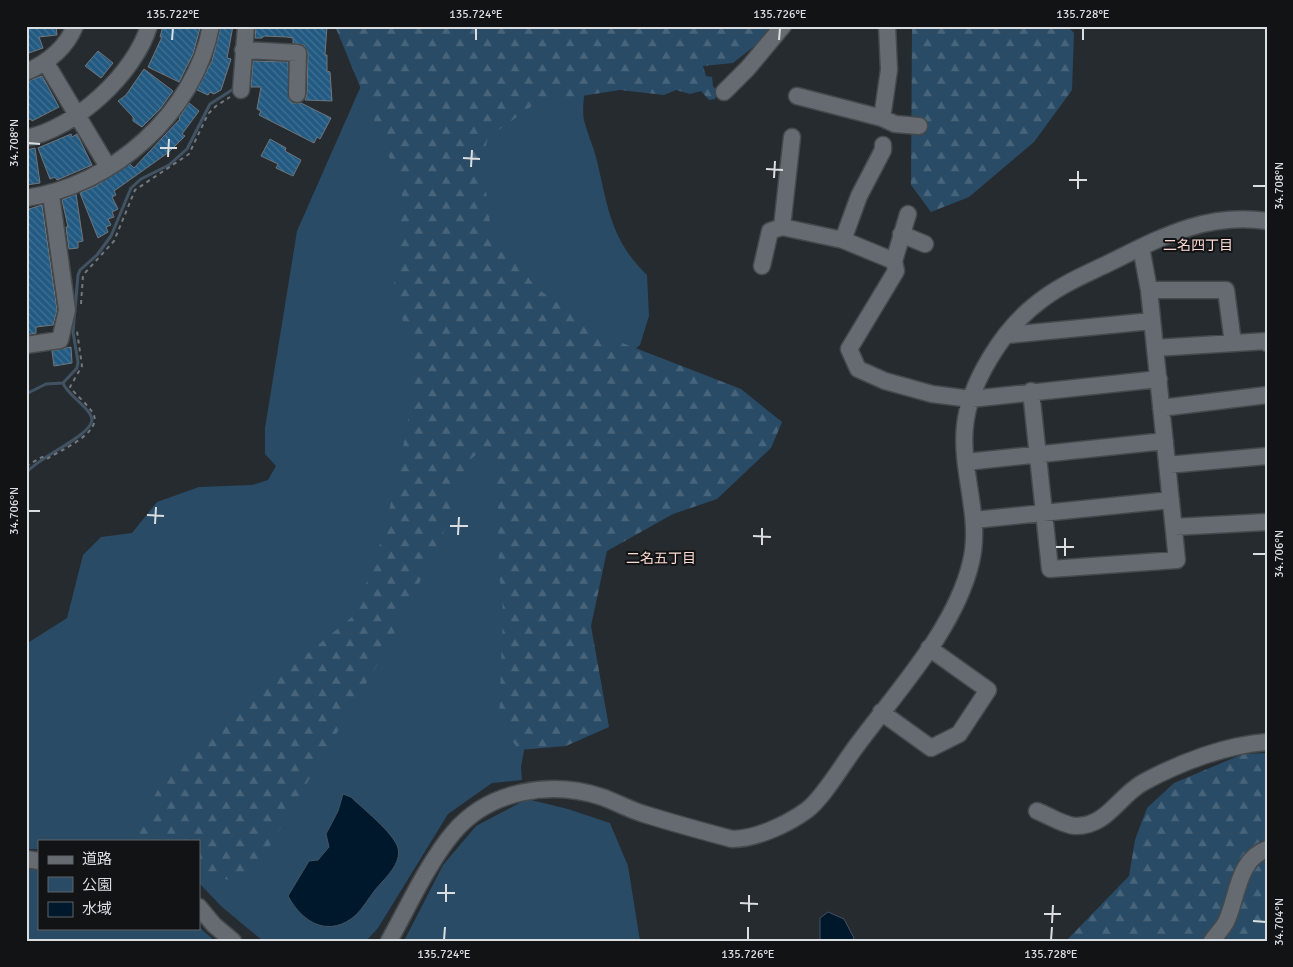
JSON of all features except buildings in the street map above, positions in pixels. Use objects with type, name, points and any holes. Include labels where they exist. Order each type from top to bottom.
[{"type":"street","points":[[26,72],[46,63],[62,47],[75,26]]},
{"type":"street","points":[[26,138],[59,127],[112,84],[134,58],[149,26]]},
{"type":"street","points":[[26,198],[51,195],[83,182],[108,167],[151,135],[174,109],[200,61],[211,26]]},
{"type":"street","points":[[241,90],[246,26]]},
{"type":"street","points":[[724,92],[748,68],[784,26]]},
{"type":"street","points":[[882,118],[889,70],[887,26]]},
{"type":"street","points":[[243,50],[298,54],[297,94]]},
{"type":"street","points":[[46,63],[108,167]]},
{"type":"street","points":[[797,96],[882,118],[895,124],[919,126]]},
{"type":"street","points":[[782,226],[792,137]]},
{"type":"street","points":[[843,240],[859,196],[884,150],[883,145]]},
{"type":"street","points":[[26,345],[60,340],[67,310],[51,195]]},
{"type":"street","points":[[908,214],[894,261],[896,271],[849,349],[858,369],[885,381],[932,394],[971,399],[1159,379]]},
{"type":"street","points":[[389,941],[424,878],[452,834],[469,816],[506,796],[547,788],[570,789],[601,797],[642,814],[732,839],[743,839],[764,833],[808,809],[929,648],[949,616],[965,584],[975,542],[966,462],[965,425],[971,399],[987,361],[1034,305],[1055,290],[1141,247],[1174,231],[1207,222],[1244,217],[1267,221]]},
{"type":"street","points":[[762,266],[770,231],[782,226],[843,240],[894,261]]},
{"type":"street","points":[[901,234],[926,244]]},
{"type":"street","points":[[1031,392],[1050,570],[1177,560],[1149,290],[1141,247]]},
{"type":"street","points":[[1149,290],[1226,290],[1233,343]]},
{"type":"street","points":[[1008,335],[1152,321]]},
{"type":"street","points":[[1155,348],[1266,341],[1267,343]]},
{"type":"street","points":[[1162,408],[1267,395]]},
{"type":"street","points":[[966,462],[1165,441]]},
{"type":"street","points":[[1167,466],[1267,456]]},
{"type":"street","points":[[974,520],[1171,500]]},
{"type":"street","points":[[1174,527],[1267,522]]},
{"type":"street","points":[[881,712],[931,748],[959,734],[988,690],[929,648]]},
{"type":"street","points":[[1037,811],[1075,826],[1099,821],[1143,782],[1182,765],[1238,745],[1267,742]]},
{"type":"street","points":[[1212,941],[1226,922],[1237,883],[1256,853],[1267,849]]},
{"type":"street","points":[[200,907],[214,925],[233,941]]},
{"type":"path","points":[[81,304],[83,275],[114,241],[135,190],[189,154],[208,114],[216,106],[241,90]]},
{"type":"path","points":[[26,466],[42,456],[47,459],[69,447],[90,430],[94,422],[94,415],[70,386],[81,372],[82,366],[77,332],[78,323]]},
{"type":"green space","points":[[335,26],[776,26],[766,37],[733,63],[703,66],[706,76],[712,77],[713,86],[717,91],[715,99],[709,100],[701,91],[690,94],[676,90],[664,95],[620,90],[536,103],[488,138],[482,159],[490,223],[535,287],[607,337],[741,389],[782,422],[771,448],[717,499],[673,514],[607,551],[591,626],[609,727],[566,746],[519,750],[499,723],[503,612],[499,570],[497,475],[482,449],[466,464],[442,537],[386,650],[246,886],[200,870],[200,840],[131,840],[172,764],[352,617],[375,562],[389,511],[407,429],[414,357],[393,288],[399,262],[402,188]]},
{"type":"green space","points":[[912,26],[1067,26],[1074,33],[1072,90],[1034,142],[969,197],[931,212],[911,185]]},
{"type":"green space","points":[[379,45],[589,63],[583,114],[596,157],[607,206],[617,234],[625,248],[647,275],[649,316],[640,345],[620,361],[527,734],[521,767],[522,780],[492,783],[448,814],[378,928],[366,941],[263,941],[222,907],[200,884],[200,840],[38,840],[38,849],[26,849],[26,644],[67,618],[83,555],[101,537],[132,533],[157,502],[199,487],[252,485],[268,480],[276,466],[265,454],[265,428],[297,231]]},
{"type":"green space","points":[[1267,753],[1267,941],[1066,941],[1129,876],[1135,840],[1147,808],[1174,783],[1243,754]]},
{"type":"green space","points":[[527,799],[568,809],[610,823],[628,866],[640,941],[404,941],[443,865],[476,826]]},
{"type":"green space","points":[[26,868],[38,870],[38,930],[200,930],[200,928],[215,941],[26,941]]},
{"type":"water","points":[[343,794],[351,797],[391,835],[399,854],[391,871],[356,915],[337,926],[318,925],[301,914],[288,896],[309,861],[318,860],[329,847],[326,834],[338,811]]},
{"type":"water","points":[[828,912],[844,919],[854,938],[851,941],[820,941],[820,918]]},
{"type":"waterway","points":[[26,394],[46,384],[63,383],[77,368],[78,362],[73,332],[78,275],[80,270],[97,255],[111,236],[131,188],[141,179],[169,165],[187,149],[210,104],[235,88]]},
{"type":"waterway","points":[[26,473],[41,460],[83,433],[92,420],[88,411],[65,388],[63,383]]},
{"type":"district","name":"二名四丁目","points":[[1198,245]]},
{"type":"district","name":"二名五丁目","points":[[661,558]]}]
